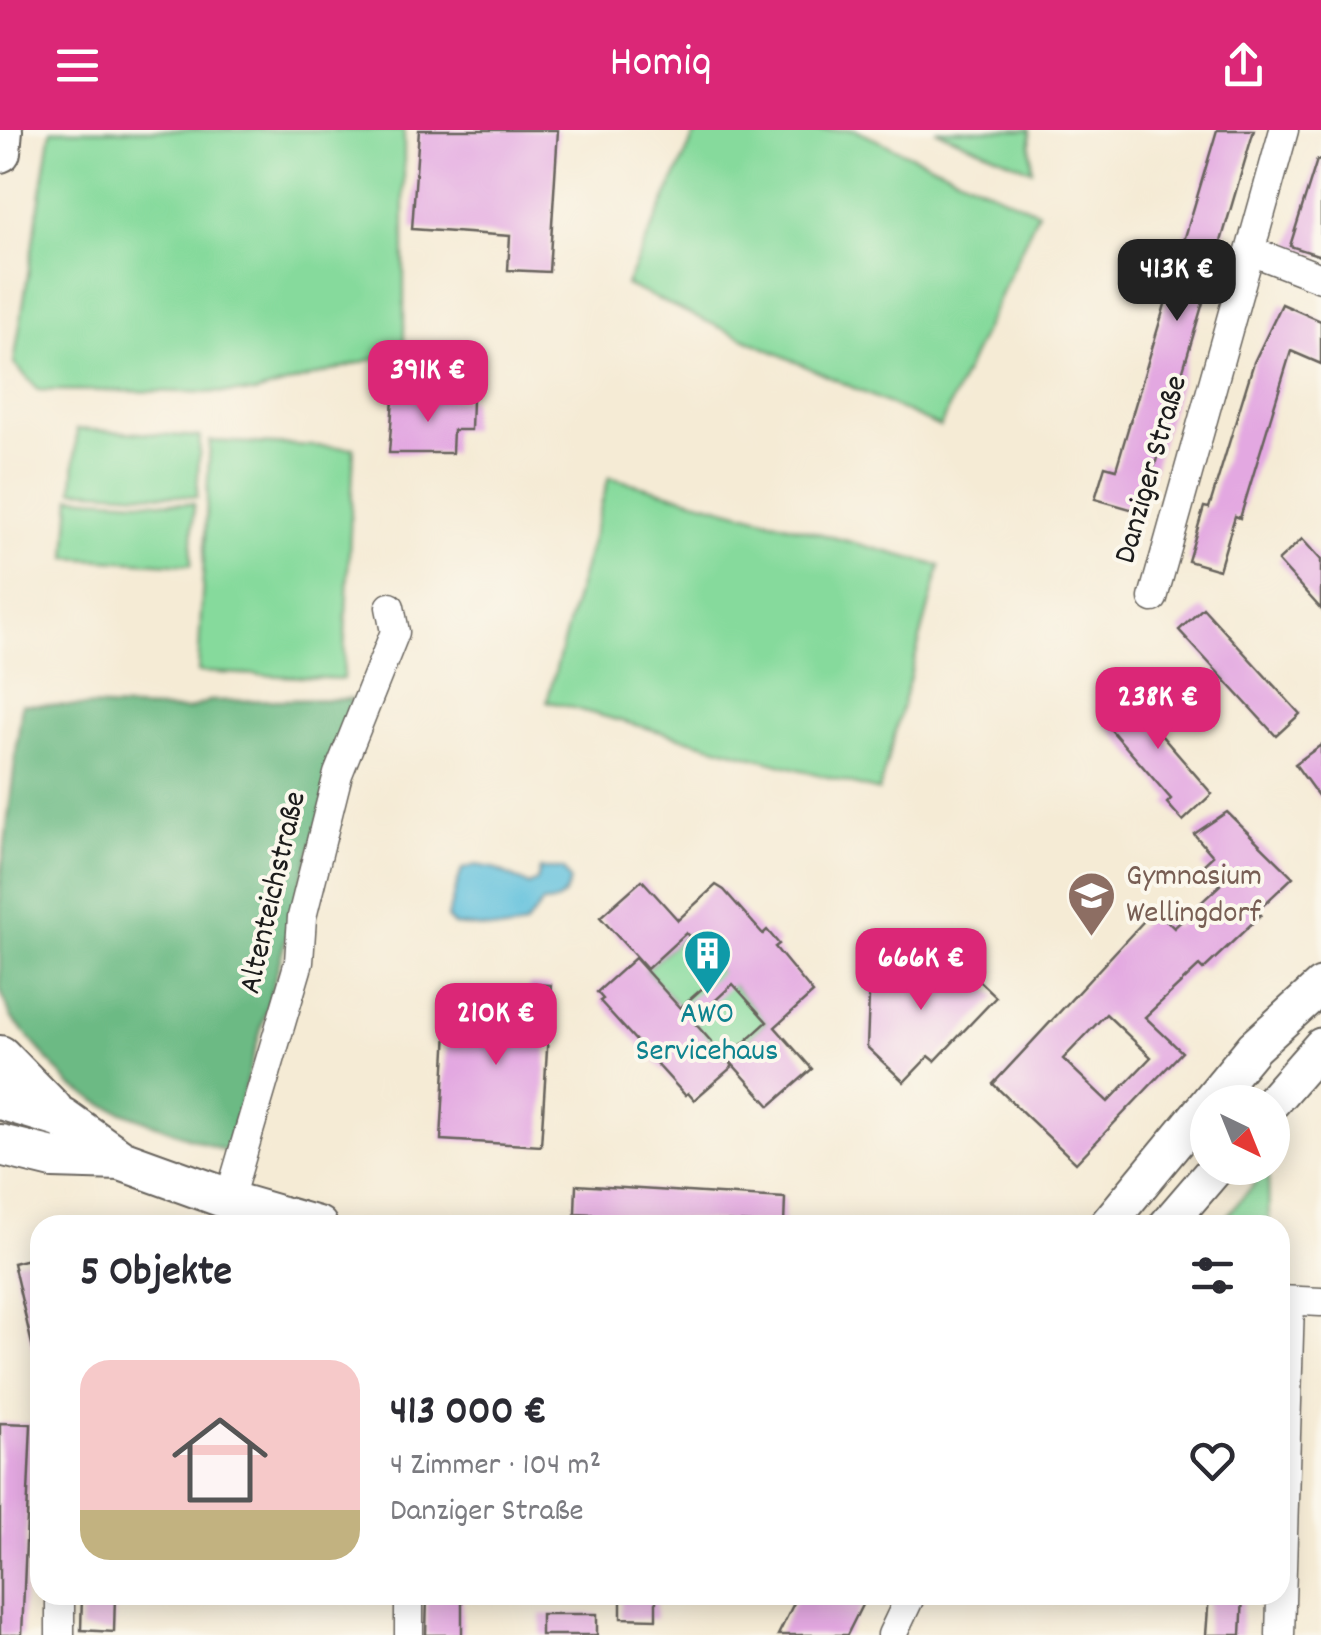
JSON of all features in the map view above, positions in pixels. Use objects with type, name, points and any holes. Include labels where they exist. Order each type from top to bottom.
[{"type":"highway","points":[[0,152],[2,130]]},
{"type":"highway","points":[[0,1056],[27,1088],[121,1160],[228,1199]]},
{"type":"highway","points":[[0,1099],[62,1118]]},
{"type":"highway","points":[[0,1145],[53,1158],[121,1160]]},
{"type":"highway","points":[[0,1169],[53,1158]]},
{"type":"main road","points":[[1115,1215],[1254,1047],[1321,986]]},
{"type":"main road","points":[[1287,1085],[1321,1046]]},
{"type":"main road","points":[[1175,1215],[1201,1185]]},
{"type":"main road","points":[[228,1199],[284,1215]]},
{"type":"street","name":"Danziger Straße","points":[[1153,598],[1284,130]]},
{"type":"street","points":[[1251,252],[1321,278]]},
{"type":"street","name":"Altenteichstraße","points":[[228,1199],[300,962],[302,917],[338,774],[395,632],[390,608]]},
{"type":"street","points":[[1290,1300],[1321,1302]]},
{"type":"street","points":[[60,1605],[60,1635]]},
{"type":"street","points":[[409,1605],[409,1635]]},
{"type":"street","points":[[892,1635],[907,1605]]},
{"type":"street","points":[[1280,1605],[1280,1635]]},
{"type":"green space","points":[[51,130],[404,130],[404,350],[255,393],[38,390],[14,363]]},
{"type":"green space","points":[[697,130],[855,130],[1038,212],[940,427],[626,285]]},
{"type":"green space","points":[[935,130],[1030,130],[1032,170]]},
{"type":"green space","points":[[77,429],[200,437],[197,497],[73,490]]},
{"type":"green space","points":[[210,441],[354,448],[343,679],[198,672]]},
{"type":"green space","points":[[609,477],[940,566],[879,791],[547,701]]},
{"type":"green space","points":[[71,497],[194,504],[191,565],[67,558]]},
{"type":"green space","points":[[352,699],[227,1152],[104,1105],[70,1085],[11,1017],[0,989],[0,886],[22,704],[188,710],[209,701]]},
{"type":"green space","points":[[686,933],[767,1022],[726,1059],[646,970]]},
{"type":"green space","points":[[1254,1185],[1268,1185],[1269,1215],[1228,1215]]},
{"type":"water","points":[[476,865],[493,868],[529,885],[537,881],[540,869],[563,869],[570,881],[561,898],[543,903],[524,926],[506,930],[454,925],[447,918],[462,869]]},
{"type":"building","points":[[419,130],[558,130],[549,272],[508,270],[510,236],[412,229]]},
{"type":"building","points":[[1217,130],[1254,130],[1141,512],[1095,499],[1105,466],[1116,469]]},
{"type":"building","points":[[1317,160],[1321,161],[1321,256],[1290,246]]},
{"type":"building","points":[[1282,304],[1321,321],[1321,364],[1291,351],[1240,518],[1235,516],[1219,570],[1188,561],[1204,507],[1209,508],[1254,362]]},
{"type":"building","points":[[393,399],[472,400],[471,430],[453,430],[452,453],[389,453]]},
{"type":"building","points":[[1302,539],[1321,560],[1321,609],[1278,561]]},
{"type":"building","points":[[1203,608],[1300,714],[1276,736],[1179,630]]},
{"type":"building","points":[[1150,684],[1168,704],[1149,721],[1212,794],[1183,821],[1167,803],[1171,799],[1105,723]]},
{"type":"building","points":[[1321,745],[1321,800],[1295,764]]},
{"type":"building","points":[[1227,812],[1293,877],[1257,911],[1261,915],[1203,970],[1199,966],[1145,1017],[1182,1052],[1076,1163],[993,1084],[1155,909],[1174,928],[1220,885],[1202,866],[1213,856],[1194,834]],"holes":[[[1106,1014],[1151,1057],[1108,1102],[1063,1059]]]},
{"type":"building","points":[[642,880],[678,920],[716,885],[724,890],[763,934],[767,930],[779,944],[775,947],[813,993],[775,1027],[812,1069],[770,1106],[727,1058],[767,1022],[733,984],[693,1021],[733,1066],[694,1100],[688,1093],[685,1095],[600,1001],[603,999],[597,992],[635,958],[680,1008],[721,972],[686,933],[647,969],[600,917]]},
{"type":"building","points":[[953,956],[996,997],[935,1061],[929,1056],[904,1082],[867,1047],[870,971],[940,970]]},
{"type":"building","points":[[529,984],[551,985],[541,1146],[441,1140],[449,994],[528,998]]},
{"type":"building","points":[[576,1185],[785,1198],[784,1215],[575,1213]]},
{"type":"building","points":[[30,1259],[30,1336],[13,1263]]},
{"type":"building","points":[[0,1423],[30,1424],[22,1635],[0,1635]]},
{"type":"building","points":[[82,1605],[115,1605],[114,1632],[81,1630]]},
{"type":"building","points":[[427,1605],[462,1605],[462,1635],[426,1635]]},
{"type":"building","points":[[621,1605],[656,1605],[656,1619],[621,1618]]},
{"type":"building","points":[[793,1605],[862,1605],[847,1635],[778,1635]]},
{"type":"building","points":[[1208,1605],[1242,1605],[1241,1635],[1206,1635]]},
{"type":"building","points":[[541,1614],[597,1614],[597,1635],[541,1635]]},
{"type":"place","name":"Gymnasium Wellingdorf","points":[[1091,938]]},
{"type":"place","name":"AWO Servicehaus","points":[[707,996]]}]
